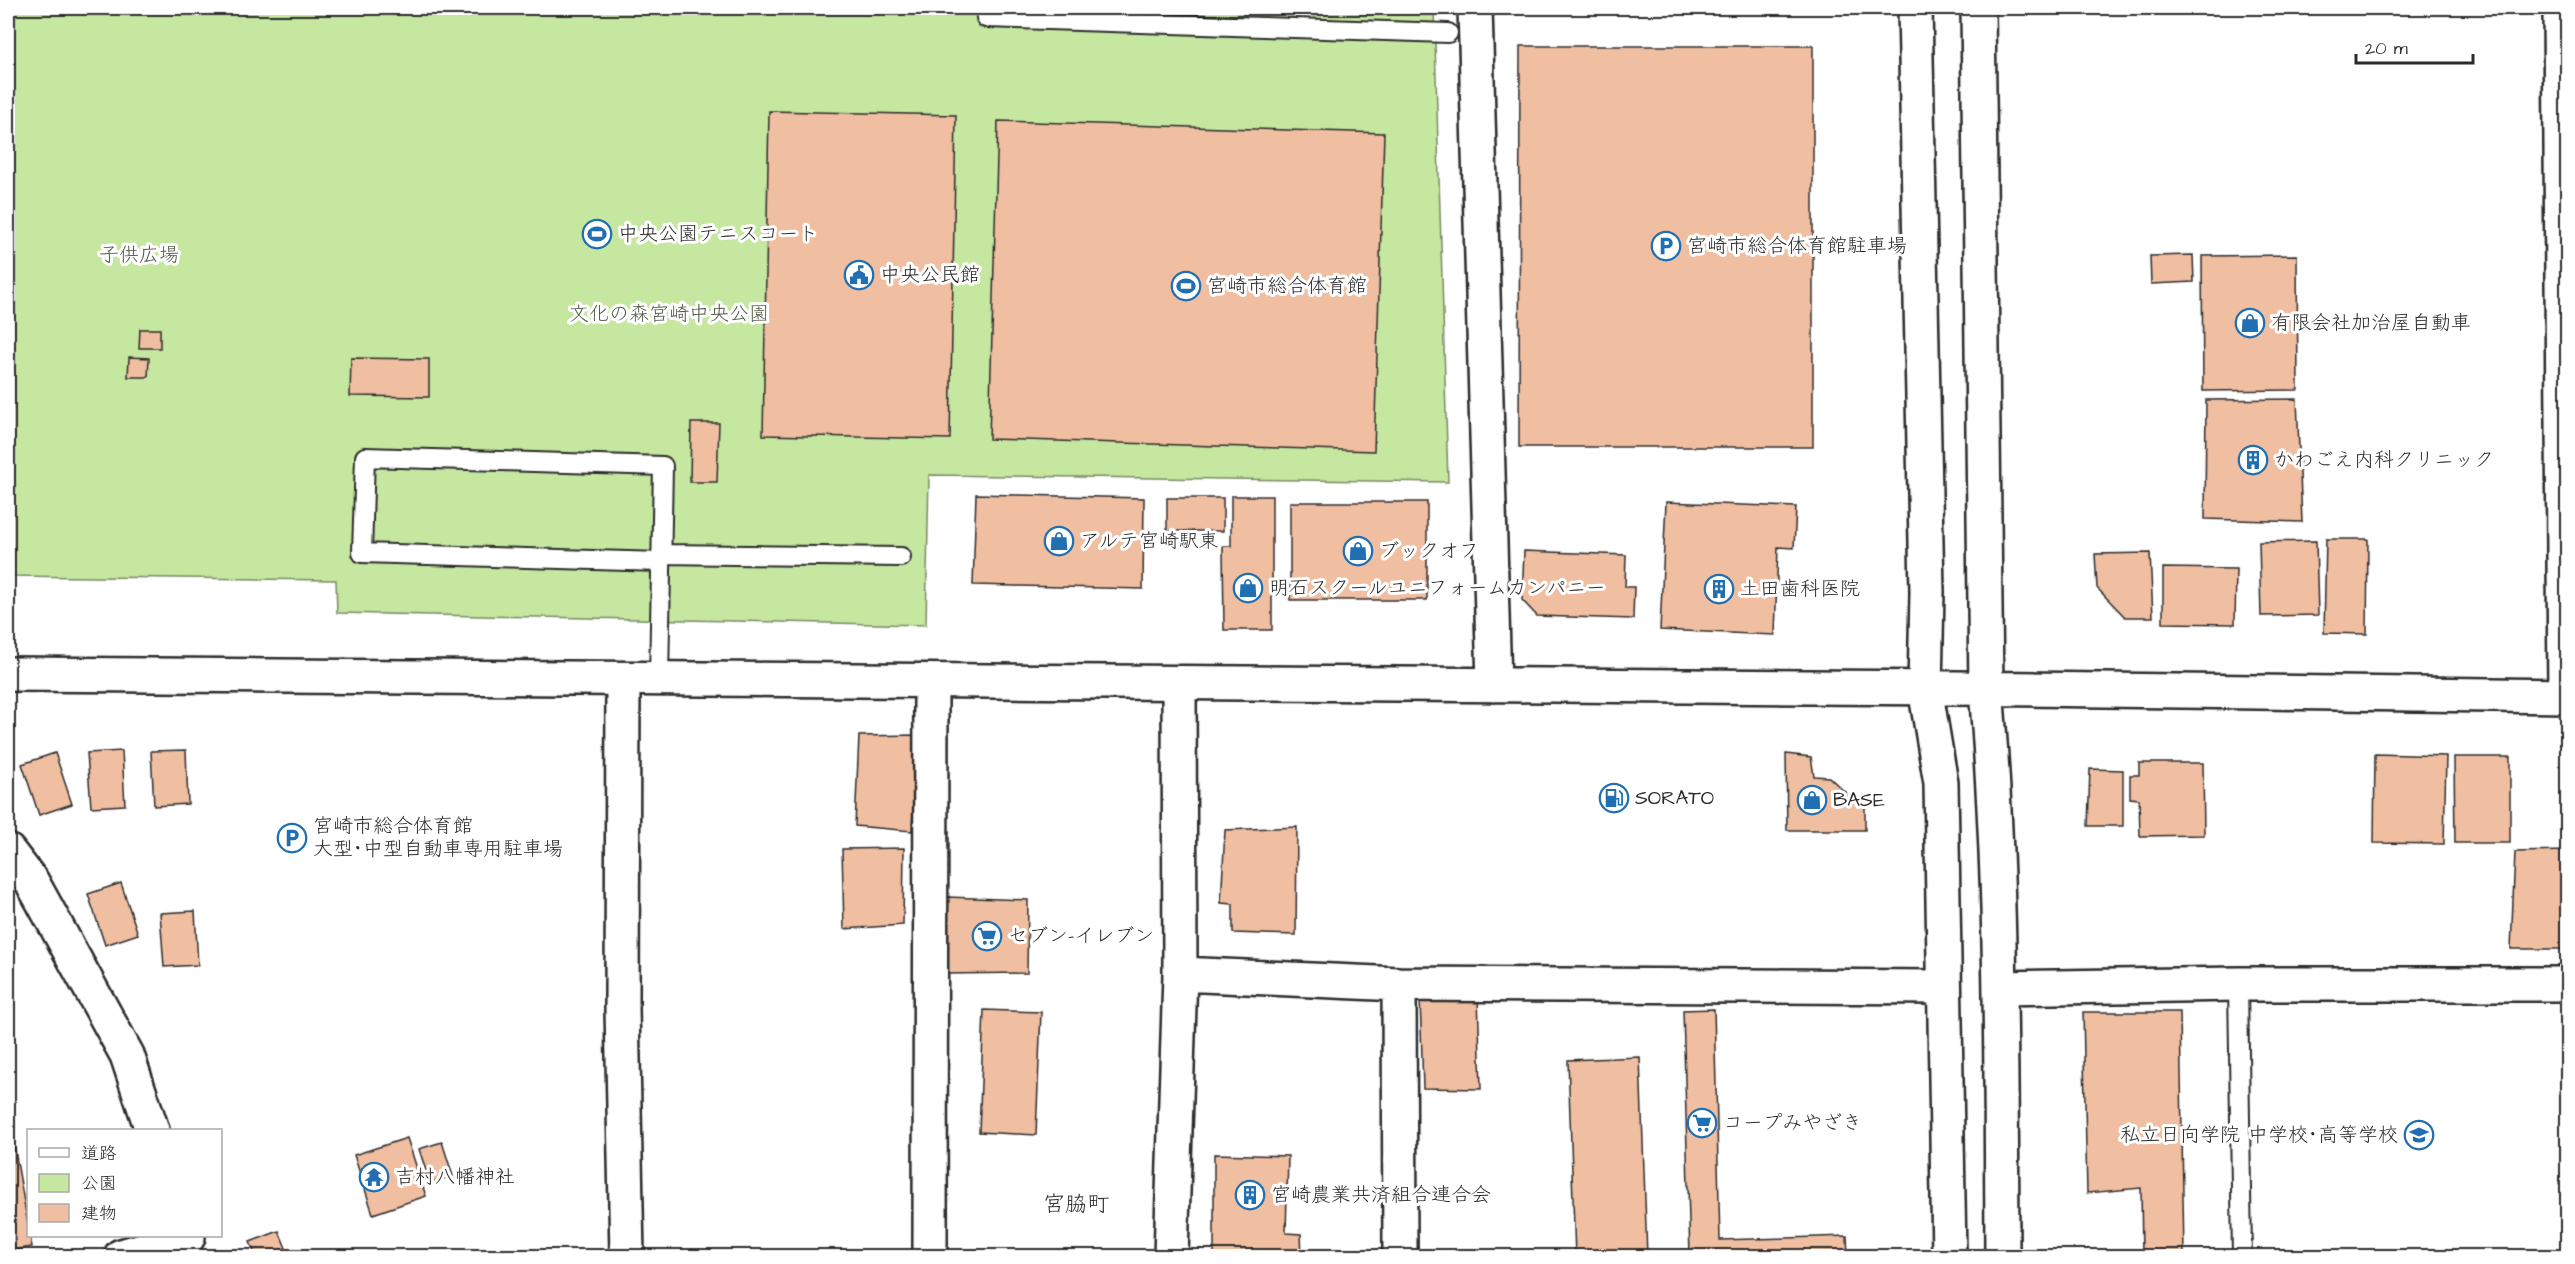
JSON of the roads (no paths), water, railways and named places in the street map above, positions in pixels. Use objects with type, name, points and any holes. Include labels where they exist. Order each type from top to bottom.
[{"type":"street","points":[[1475,8],[1494,685]]},
{"type":"street","points":[[1915,8],[1927,592],[1925,688],[1941,783],[1949,1257]]},
{"type":"street","points":[[1978,8],[1986,688],[1994,783],[2001,988],[2002,1257]]},
{"type":"street","points":[[8,674],[1986,688],[2566,695],[2560,8]]},
{"type":"street","points":[[623,679],[622,1008],[627,1257]]},
{"type":"street","points":[[930,1257],[931,681]]},
{"type":"street","points":[[1171,1257],[1180,974],[1179,682]]},
{"type":"street","points":[[8,851],[32,882],[127,1055],[151,1129]]},
{"type":"street","points":[[1180,974],[1399,984],[1944,987]]},
{"type":"street","points":[[1399,984],[1400,1257]]},
{"type":"street","points":[[2001,988],[2238,984],[2568,984]]},
{"type":"street","points":[[121,1257],[192,1243]]},
{"type":"lane","points":[[986,18],[1448,33]]},
{"type":"lane","points":[[659,679],[661,558],[663,465],[365,457],[362,553],[661,558],[901,557]]},
{"type":"lane","points":[[2238,984],[2242,1257]]},
{"type":"place","name":"中央公園テニスコート","points":[[597,234]]},
{"type":"place","name":"宮崎市総合体育館駐車場","points":[[1666,246]]},
{"type":"place","name":"中央公民館","points":[[859,275]]},
{"type":"place","name":"宮崎市総合体育館","points":[[1186,286]]},
{"type":"place","name":"有限会社加治屋自動車","points":[[2250,323]]},
{"type":"place","name":"かわごえ内科クリニック","points":[[2253,460]]},
{"type":"place","name":"アルテ宮崎駅東","points":[[1059,541]]},
{"type":"place","name":"ブックオフ","points":[[1358,551]]},
{"type":"place","name":"明石スクールユニフォームカンパニー","points":[[1248,588]]},
{"type":"place","name":"土田歯科医院","points":[[1719,589]]},
{"type":"place","name":"SORATO","points":[[1614,798]]},
{"type":"place","name":"BASE","points":[[1812,800]]},
{"type":"place","name":"宮崎市総合体育館 大型･中型自動車専用駐車場","points":[[292,838]]},
{"type":"place","name":"セブン-イレブン","points":[[987,936]]},
{"type":"place","name":"コープみやざき","points":[[1702,1123]]},
{"type":"place","name":"私立日向学院 中学校･高等学校","points":[[2419,1135]]},
{"type":"place","name":"吉村八幡神社","points":[[374,1177]]},
{"type":"place","name":"宮崎農業共済組合連合会","points":[[1250,1195]]},
{"type":"district","name":"宮脇町","points":[[1076,1204]]},
{"type":"park label","name":"子供広場","points":[[139,255]]},
{"type":"park label","name":"文化の森宮崎中央公園","points":[[669,314]]}]
